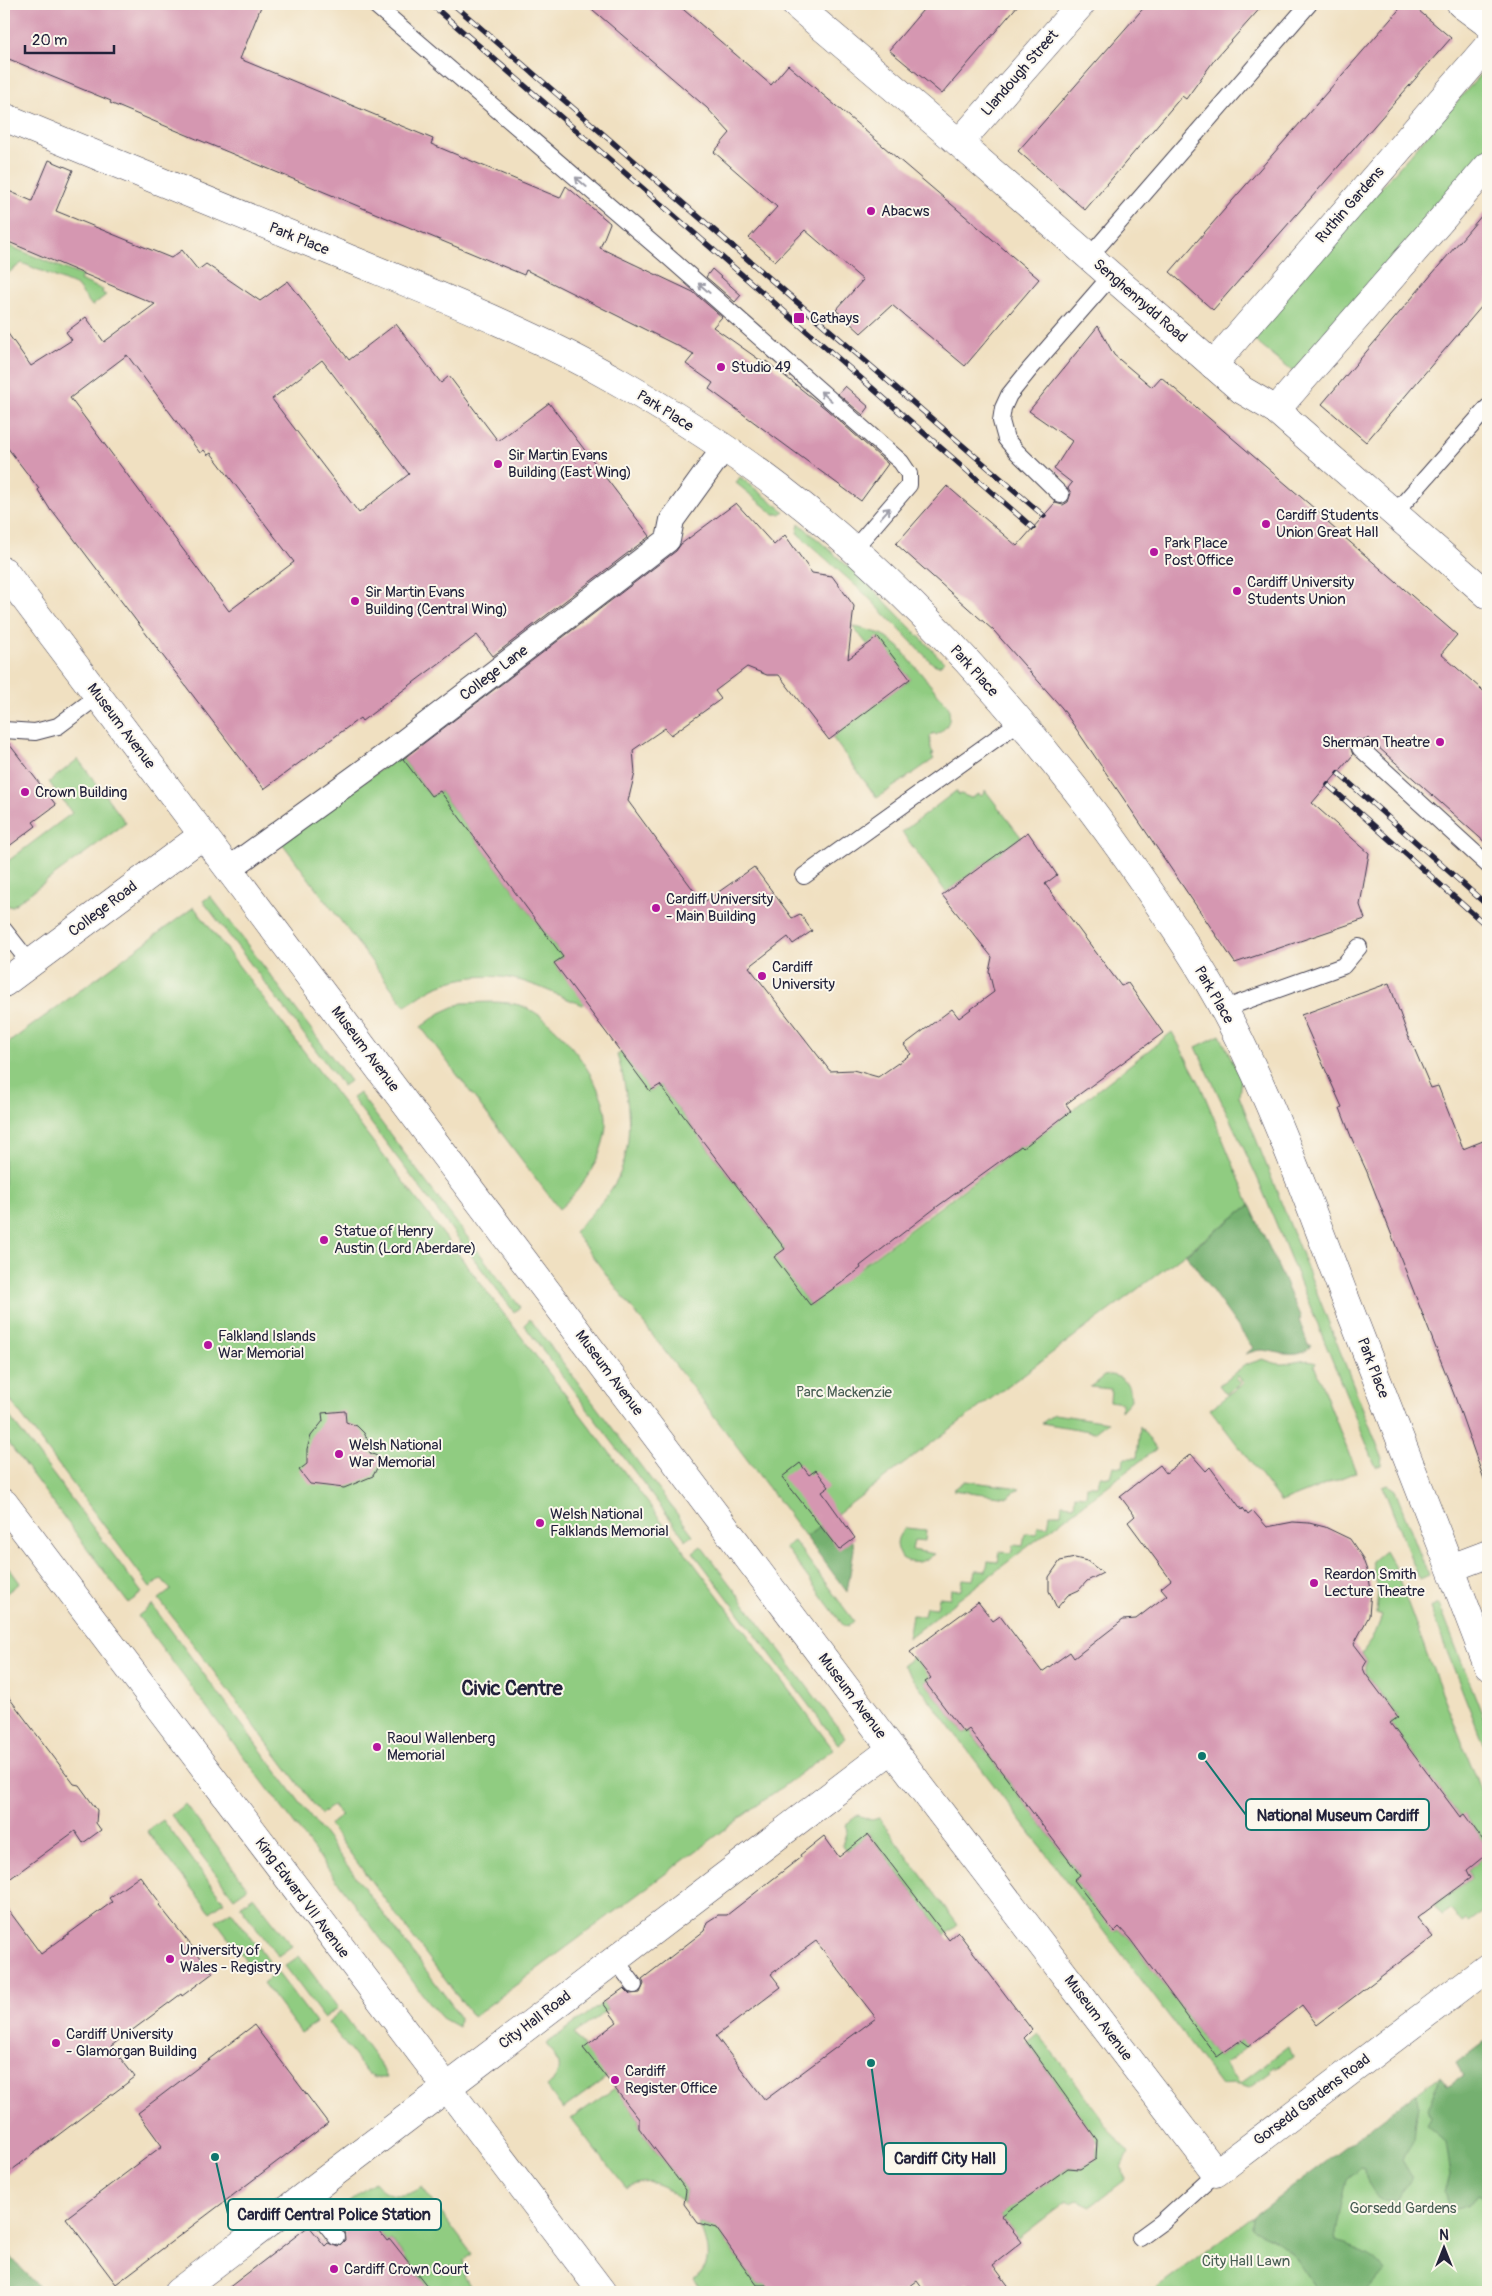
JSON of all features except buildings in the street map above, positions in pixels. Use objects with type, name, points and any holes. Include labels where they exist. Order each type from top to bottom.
[{"type":"street","name":"Senghennydd Road","points":[[795,4],[959,143],[1242,390],[1276,410],[1488,595]]},
{"type":"street","name":"Llandough Street","points":[[959,143],[1081,4]]},
{"type":"street","points":[[1461,4],[1488,24]]},
{"type":"street","name":"Ruthin Gardens","points":[[1213,365],[1488,46]]},
{"type":"street","name":"Park Place","points":[[4,117],[518,330],[621,383],[724,448],[777,485],[854,550],[949,643],[1020,722],[1071,783],[1109,834],[1183,942],[1223,1009],[1248,1057],[1295,1168],[1488,1666]]},
{"type":"street","points":[[1276,410],[1488,166]]},
{"type":"street","name":"College Lane","points":[[229,869],[388,753],[668,540],[672,520],[724,448]]},
{"type":"street","name":"Museum Avenue","points":[[4,571],[892,1748],[1216,2173]]},
{"type":"street","name":"College Road","points":[[4,983],[203,834]]},
{"type":"street","name":"King Edward VII Avenue","points":[[4,1503],[602,2292]]},
{"type":"street","points":[[1451,1568],[1488,1554]]},
{"type":"street","name":"City Hall Road","points":[[178,2292],[892,1748]]},
{"type":"street","name":"Gorsedd Gardens Road","points":[[1216,2173],[1488,1967]]},
{"type":"lane","points":[[374,4],[657,247],[901,462],[909,474],[909,485],[854,550]]},
{"type":"lane","points":[[1089,257],[1309,4]]},
{"type":"lane","points":[[1061,495],[1006,439],[1001,422],[1003,408],[1009,395],[1111,276]]},
{"type":"lane","points":[[1394,514],[1488,407]]},
{"type":"lane","points":[[4,730],[35,732],[58,726],[98,696]]},
{"type":"lane","points":[[804,876],[1020,722]]},
{"type":"lane","points":[[1360,748],[1488,864]]},
{"type":"lane","points":[[4,930],[30,963]]},
{"type":"lane","points":[[1223,1009],[1343,966],[1359,947]]},
{"type":"lane","points":[[615,1960],[634,1985]]},
{"type":"lane","name":"Gorsedd Gardens Road","points":[[1140,2238],[1162,2222],[1216,2173]]},
{"type":"lane","points":[[304,2196],[336,2237]]},
{"type":"green space","points":[[1488,66],[1488,148],[1293,372],[1250,337]]},
{"type":"green space","points":[[7,245],[82,276],[80,280],[103,290],[102,293],[106,295],[92,306],[77,286],[22,263],[4,276],[4,253]]},
{"type":"green space","points":[[740,477],[784,511],[781,514],[774,514],[736,483]]},
{"type":"green space","points":[[799,523],[868,584],[944,662],[939,666],[933,664],[866,595],[797,533]]},
{"type":"green space","points":[[852,626],[882,634],[899,647],[948,706],[950,716],[944,729],[936,735],[934,733],[930,736],[931,749],[934,754],[931,755],[934,759],[877,798],[832,737],[910,679],[878,638],[868,645]]},
{"type":"green space","points":[[400,755],[431,796],[440,791],[563,957],[554,963],[585,1003],[583,1005],[525,982],[503,977],[481,976],[448,982],[430,990],[405,1006],[282,843]]},
{"type":"green space","points":[[78,759],[126,823],[11,907],[4,903],[4,864],[72,813],[49,782]]},
{"type":"green space","points":[[985,790],[1021,837],[946,892],[902,832],[956,791],[959,795],[971,798],[979,794],[981,796],[985,793]]},
{"type":"green space","points":[[210,896],[350,1081],[343,1086],[203,901]]},
{"type":"green space","points":[[194,907],[833,1749],[473,2017],[329,1825],[341,1816],[333,1805],[321,1814],[159,1599],[171,1590],[162,1579],[150,1587],[4,1392],[4,1046]]},
{"type":"green space","points":[[462,1003],[505,1003],[519,1005],[534,1012],[547,1021],[565,1039],[591,1075],[605,1109],[604,1137],[600,1151],[587,1177],[569,1200],[559,1209],[421,1027],[440,1013]]},
{"type":"green space","name":"Parc Mackenzie","points":[[1172,1032],[1199,1082],[1250,1205],[806,1537],[574,1232],[614,1186],[626,1154],[629,1126],[627,1097],[617,1055],[622,1052],[650,1091],[660,1085],[785,1249],[775,1257],[810,1305],[1021,1146],[1023,1148]]},
{"type":"green space","points":[[1220,1035],[1241,1078],[1239,1096],[1382,1457],[1381,1465],[1376,1467],[1257,1177],[1196,1047]]},
{"type":"green space","points":[[359,1093],[520,1307],[514,1312],[352,1098]]},
{"type":"green space","points":[[1250,1205],[1301,1318],[1299,1319],[1308,1345],[1311,1345],[1301,1353],[1288,1354],[1262,1350],[1246,1354],[1253,1348],[1186,1254]]},
{"type":"green space","points":[[530,1319],[693,1535],[686,1540],[524,1325]]},
{"type":"green space","points":[[1263,1359],[1279,1364],[1308,1360],[1316,1362],[1314,1365],[1356,1472],[1281,1502],[1210,1409],[1244,1383],[1238,1376],[1236,1377],[1241,1383],[1226,1394],[1219,1385],[1245,1365]]},
{"type":"green space","points":[[1111,1375],[1124,1380],[1130,1390],[1131,1400],[1121,1411],[1122,1403],[1110,1401],[1111,1389],[1090,1387],[1104,1376]]},
{"type":"green space","points":[[4,1409],[142,1593],[128,1603],[4,1437]]},
{"type":"green space","points":[[1054,1414],[1108,1422],[1095,1432],[1042,1423]]},
{"type":"green space","points":[[1140,1426],[1156,1449],[908,1638],[912,1615],[924,1616],[926,1607],[937,1608],[939,1597],[950,1598],[951,1589],[961,1590],[963,1579],[973,1580],[975,1571],[986,1571],[988,1561],[998,1562],[1000,1552],[1011,1553],[1013,1545],[1023,1546],[1025,1533],[1037,1534],[1038,1525],[1048,1526],[1050,1514],[1061,1514],[1062,1504],[1074,1505],[1075,1495],[1086,1496],[1087,1486],[1098,1486],[1100,1476],[1110,1477],[1113,1466],[1123,1467],[1124,1458],[1137,1458]]},
{"type":"green space","points":[[965,1481],[1020,1488],[1008,1497],[953,1490]]},
{"type":"green space","points":[[1388,1485],[1395,1490],[1428,1575],[1419,1579],[1383,1487]]},
{"type":"green space","points":[[834,1516],[853,1543],[854,1549],[847,1592],[806,1537]]},
{"type":"green space","points":[[906,1528],[926,1530],[925,1541],[914,1540],[912,1550],[935,1554],[919,1562],[911,1562],[902,1558],[897,1542]]},
{"type":"green space","points":[[794,1541],[854,1621],[847,1627],[843,1625],[785,1547]]},
{"type":"green space","points":[[701,1546],[846,1738],[838,1744],[693,1552]]},
{"type":"green space","points":[[1385,1550],[1394,1566],[1488,1807],[1488,1847],[1465,1815],[1460,1817],[1390,1723],[1398,1716],[1365,1673],[1367,1661],[1362,1654],[1373,1639],[1382,1616],[1376,1614],[1378,1590],[1372,1561]]},
{"type":"green space","points":[[4,1561],[20,1583],[5,1594],[4,1592]]},
{"type":"green space","points":[[1439,1604],[1488,1729],[1488,1756],[1430,1608]]},
{"type":"green space","points":[[152,1605],[455,2009],[459,2018],[458,2027],[442,2018],[429,2003],[138,1616]]},
{"type":"green space","points":[[940,1638],[930,1678],[925,1682],[964,1733],[970,1731],[1080,1875],[1074,1880],[1114,1931],[1120,1929],[1130,1939],[1217,2057],[1242,2040],[1249,2046],[1224,2065],[1239,2084],[1289,2046],[1293,2056],[1276,2068],[1274,2066],[1269,2070],[1271,2072],[1249,2088],[1234,2084],[1221,2085],[903,1665]]},
{"type":"green space","points":[[185,1804],[248,1888],[234,1898],[171,1815]]},
{"type":"green space","points":[[858,1815],[871,1820],[879,1818],[958,1925],[945,1935],[869,1834],[846,1851],[842,1845],[847,1830],[845,1825]]},
{"type":"green space","points":[[163,1820],[224,1902],[210,1912],[147,1831]]},
{"type":"green space","points":[[1488,1853],[1488,1904],[1484,1907],[1486,1910],[1468,1923],[1466,1921],[1462,1924],[1451,1910],[1442,1916],[1434,1906],[1471,1878],[1468,1869]]},
{"type":"green space","points":[[253,1896],[292,1946],[278,1956],[240,1906]]},
{"type":"green space","points":[[231,1911],[269,1961],[254,1972],[216,1921]]},
{"type":"green space","points":[[299,1956],[338,2008],[324,2018],[285,1966]]},
{"type":"green space","points":[[277,1972],[316,2023],[301,2033],[263,1983]]},
{"type":"green space","points":[[603,2003],[608,2010],[574,2034],[607,2077],[563,2109],[547,2087],[556,2076],[558,2066],[557,2061],[546,2044]]},
{"type":"green space","points":[[341,2011],[381,2065],[387,2078],[375,2078],[368,2074],[328,2022]]},
{"type":"green space","points":[[1038,2033],[1128,2153],[1122,2165],[1125,2180],[1091,2206],[1078,2200],[1071,2203],[1067,2201],[1019,2238],[1001,2216],[1068,2168],[1080,2169],[1096,2159],[1096,2148],[1100,2145],[1027,2042]]},
{"type":"green space","name":"Gorsedd Gardens","points":[[1488,2039],[1488,2292],[1152,2292],[1440,2076],[1448,2086],[1463,2075],[1456,2063]]},
{"type":"green space","points":[[1484,2042],[1488,2044],[1488,2199],[1478,2194],[1470,2205],[1457,2209],[1449,2205],[1445,2193],[1450,2175],[1445,2141],[1426,2125],[1430,2118],[1427,2108],[1432,2101],[1440,2076],[1448,2086],[1463,2075],[1456,2063]]},
{"type":"green space","points":[[615,2088],[639,2119],[639,2128],[686,2190],[684,2204],[672,2192],[658,2184],[635,2184],[626,2188],[571,2119]]},
{"type":"green space","points":[[1416,2093],[1418,2104],[1414,2138],[1402,2160],[1412,2177],[1396,2200],[1389,2201],[1373,2192],[1367,2180],[1365,2168],[1361,2167],[1347,2179],[1336,2234],[1337,2242],[1371,2256],[1377,2260],[1386,2272],[1366,2292],[1318,2292],[1302,2267],[1287,2250],[1278,2242],[1252,2227],[1253,2216]]},
{"type":"green space","points":[[374,2182],[385,2192],[397,2195],[410,2193],[422,2187],[472,2254],[464,2261],[466,2274],[464,2276],[474,2292],[453,2292],[449,2288],[444,2292],[432,2292],[391,2239],[387,2241],[366,2214],[361,2218],[348,2202]]},
{"type":"green space","points":[[698,2223],[711,2227],[714,2225],[757,2285],[766,2285],[771,2292],[703,2292],[694,2280],[701,2274],[707,2260],[706,2245]]},
{"type":"green space","points":[[4,2250],[44,2292],[12,2292],[4,2282]]},
{"type":"railway","points":[[431,4],[1033,528]]},
{"type":"railway","points":[[453,4],[1044,516]]},
{"type":"railway","points":[[1338,773],[1488,906]]},
{"type":"railway","points":[[1328,785],[1488,927]]},
{"type":"place","name":"Abacws","points":[[871,211]]},
{"type":"place","name":"Cathays","points":[[799,318]]},
{"type":"place","name":"Studio 49","points":[[721,367]]},
{"type":"place","name":"Sir Martin Evans Building (East Wing)","points":[[498,464]]},
{"type":"place","name":"Cardiff Students Union Great Hall","points":[[1266,524]]},
{"type":"place","name":"Park Place Post Office","points":[[1154,552]]},
{"type":"place","name":"Cardiff University Students Union","points":[[1237,591]]},
{"type":"place","name":"Sir Martin Evans Building (Central Wing)","points":[[355,601]]},
{"type":"place","name":"Sherman Theatre","points":[[1440,742]]},
{"type":"place","name":"Crown Building","points":[[25,792]]},
{"type":"place","name":"Cardiff University - Main Building","points":[[656,908]]},
{"type":"place","name":"Cardiff University","points":[[762,976]]},
{"type":"place","name":"Statue of Henry Austin (Lord Aberdare)","points":[[324,1240]]},
{"type":"place","name":"Falkland Islands War Memorial","points":[[208,1345]]},
{"type":"place","name":"Welsh National War Memorial","points":[[339,1454]]},
{"type":"place","name":"Welsh National Falklands Memorial","points":[[540,1523]]},
{"type":"place","name":"Reardon Smith Lecture Theatre","points":[[1314,1583]]},
{"type":"place","name":"Raoul Wallenberg Memorial","points":[[377,1747]]},
{"type":"place","name":"National Museum Cardiff","points":[[1202,1756]]},
{"type":"place","name":"University of Wales - Registry","points":[[170,1959]]},
{"type":"place","name":"Cardiff University - Glamorgan Building","points":[[56,2043]]},
{"type":"place","name":"Cardiff City Hall","points":[[871,2063]]},
{"type":"place","name":"Cardiff Register Office","points":[[615,2080]]},
{"type":"place","name":"Cardiff Central Police Station","points":[[215,2157]]},
{"type":"place","name":"Cardiff Crown Court","points":[[334,2269]]},
{"type":"district","name":"Civic Centre","points":[[512,1688]]},
{"type":"park label","name":"City Hall Lawn","points":[[1246,2261]]}]
